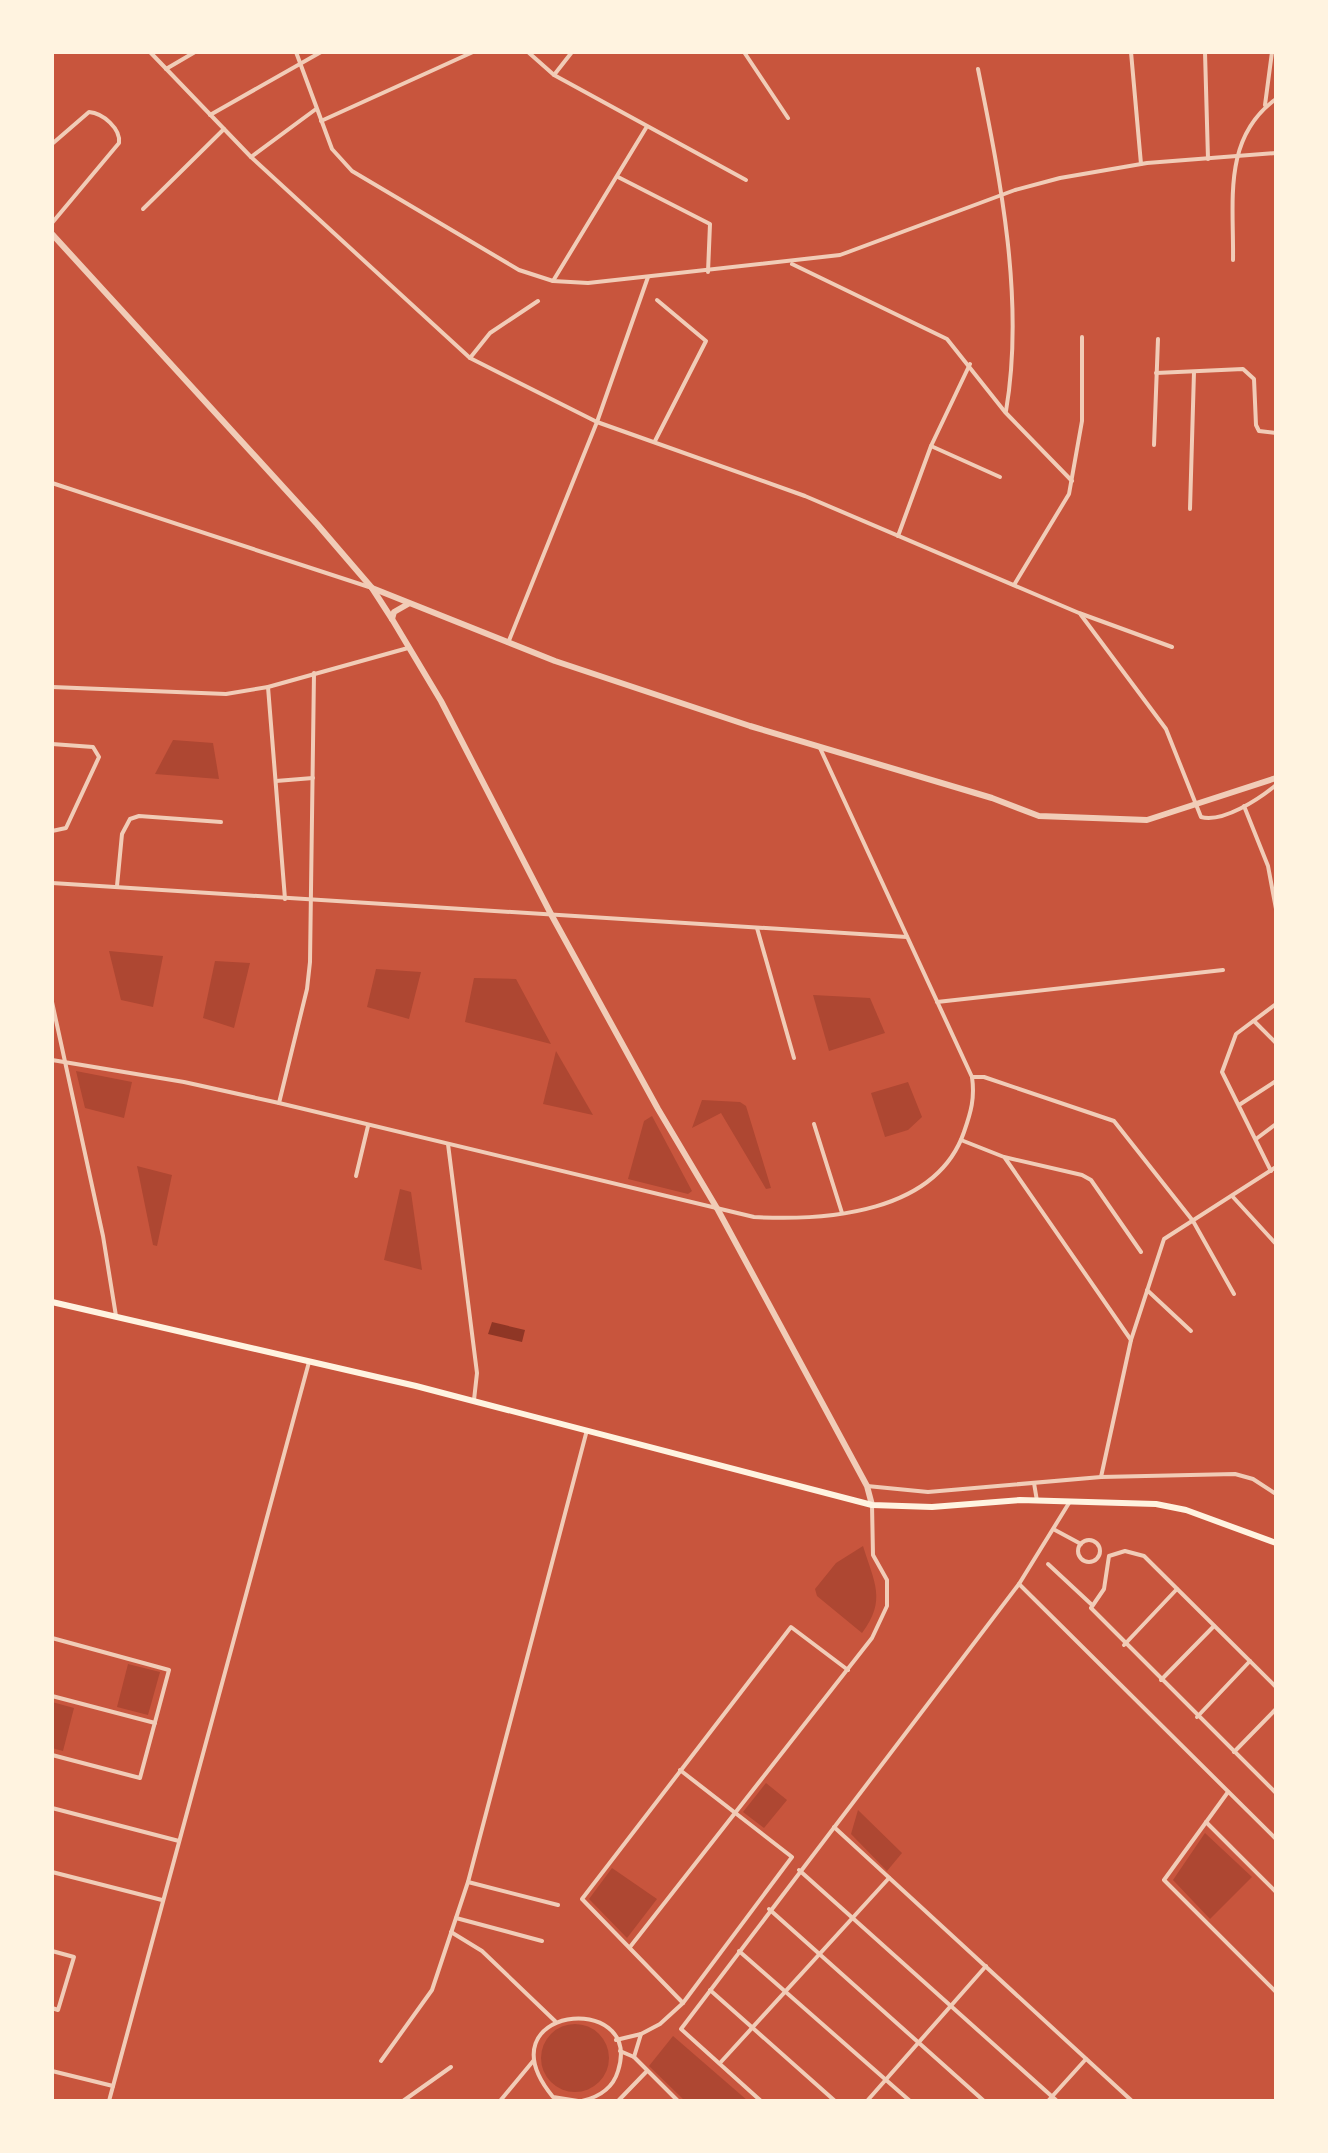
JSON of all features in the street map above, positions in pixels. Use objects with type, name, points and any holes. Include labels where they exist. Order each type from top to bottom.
[{"type":"main road","points":[[52,1302],[474,1401],[872,1505],[932,1507],[1037,1501],[1156,1504],[1186,1510],[1276,1543]]},
{"type":"street","points":[[150,52],[251,157],[470,358],[597,422],[805,496],[1079,613],[1172,647]]},
{"type":"street","points":[[166,69],[195,52]]},
{"type":"street","points":[[296,52],[332,149],[352,171],[519,270],[553,281],[588,283],[790,263],[840,255],[1004,195],[1060,178],[1141,164],[1276,153]]},
{"type":"street","points":[[210,115],[300,61],[321,52]]},
{"type":"street","points":[[321,121],[473,52]]},
{"type":"street","points":[[528,52],[554,75],[746,180]]},
{"type":"street","points":[[554,75],[572,52]]},
{"type":"street","points":[[744,52],[788,118]]},
{"type":"street","points":[[1131,52],[1141,164]]},
{"type":"street","points":[[1205,52],[1208,159]]},
{"type":"street","points":[[1265,107],[1272,52]]},
{"type":"street","points":[[978,69],[1004,195],[1011,366],[1005,412]]},
{"type":"street","points":[[1233,260],[1234,158],[1265,107],[1276,99]]},
{"type":"street","points":[[251,157],[316,109]]},
{"type":"street","points":[[52,144],[89,112],[95,112],[116,129],[120,137],[119,143],[52,223]]},
{"type":"street","points":[[553,281],[646,128]]},
{"type":"street","points":[[143,209],[224,129]]},
{"type":"street","points":[[618,177],[710,224],[708,272]]},
{"type":"street","points":[[52,234],[372,588],[410,648],[552,916],[658,1109],[718,1210],[867,1486],[872,1505],[873,1555],[887,1580],[887,1606],[872,1638],[630,1947]]},
{"type":"street","points":[[790,263],[947,339],[970,364],[1005,412],[1072,481]]},
{"type":"street","points":[[508,643],[597,422],[648,277]]},
{"type":"street","points":[[655,441],[706,341],[657,300]]},
{"type":"street","points":[[470,358],[490,333],[538,301]]},
{"type":"street","points":[[1014,585],[1061,509],[1072,481],[1082,421],[1082,337]]},
{"type":"street","points":[[1154,445],[1158,339]]},
{"type":"street","points":[[898,536],[931,446],[970,364]]},
{"type":"street","points":[[1156,373],[1243,369],[1250,372],[1254,379],[1256,425],[1259,431],[1276,433]]},
{"type":"street","points":[[1190,509],[1194,372]]},
{"type":"street","points":[[931,446],[1000,477]]},
{"type":"street","points":[[52,483],[372,588],[508,643],[819,746],[992,798],[1039,816],[1059,820],[1147,820],[1276,778]]},
{"type":"street","points":[[392,619],[394,612],[408,604]]},
{"type":"street","points":[[1079,613],[1166,729],[1199,815],[1208,819],[1244,806],[1276,785]]},
{"type":"street","points":[[52,687],[226,694],[268,687],[410,648]]},
{"type":"street","points":[[279,1103],[307,989],[312,901],[314,673]]},
{"type":"street","points":[[268,687],[285,899]]},
{"type":"street","points":[[52,744],[93,747],[99,757],[66,828],[52,831]]},
{"type":"street","points":[[52,1060],[279,1103],[718,1210],[789,1219],[842,1213],[897,1198],[924,1186],[941,1172],[961,1140],[975,1096],[972,1077],[819,746]]},
{"type":"street","points":[[275,781],[313,778]]},
{"type":"street","points":[[1244,806],[1268,866],[1276,909]]},
{"type":"street","points":[[117,887],[122,834],[130,819],[139,816],[221,822]]},
{"type":"street","points":[[52,883],[907,937]]},
{"type":"street","points":[[757,928],[794,1058]]},
{"type":"street","points":[[937,1002],[1223,970]]},
{"type":"street","points":[[52,1002],[106,1249],[116,1318]]},
{"type":"street","points":[[1101,1477],[1131,1340],[1164,1239],[1273,1169],[1222,1072],[1236,1034],[1276,1004]]},
{"type":"street","points":[[1254,1021],[1276,1043]]},
{"type":"street","points":[[972,1077],[984,1077],[1114,1121],[1193,1221],[1234,1294]]},
{"type":"street","points":[[1239,1105],[1276,1081]]},
{"type":"street","points":[[814,1124],[842,1213]]},
{"type":"street","points":[[1256,1139],[1276,1124]]},
{"type":"street","points":[[356,1176],[368,1126]]},
{"type":"street","points":[[961,1140],[1004,1157],[1082,1175],[1091,1180],[1141,1252]]},
{"type":"street","points":[[448,1144],[477,1373],[474,1401]]},
{"type":"street","points":[[1004,1157],[1131,1340]]},
{"type":"street","points":[[1233,1197],[1276,1244]]},
{"type":"street","points":[[1147,1290],[1191,1331]]},
{"type":"street","points":[[109,2101],[309,1362]]},
{"type":"street","points":[[381,2061],[432,1990],[468,1882],[587,1430]]},
{"type":"street","points":[[867,1486],[928,1492],[1101,1477],[1241,1475],[1276,1494]]},
{"type":"street","points":[[1034,1483],[1037,1501]]},
{"type":"street","points":[[761,2101],[681,2029],[769,1909],[1019,1584],[1069,1503]]},
{"type":"street","points":[[1055,1530],[1081,1544],[1093,1541],[1098,1554],[1108,1559],[1135,1552],[1276,1687]]},
{"type":"street","points":[[1081,1544],[1081,1558],[1089,1561],[1098,1554]]},
{"type":"street","points":[[1091,1604],[1104,1589],[1108,1559]]},
{"type":"street","points":[[1048,1564],[1091,1604],[1091,1608],[1124,1645],[1274,1789]]},
{"type":"street","points":[[1019,1584],[1276,1839]]},
{"type":"street","points":[[1124,1645],[1177,1589]]},
{"type":"street","points":[[1161,1680],[1214,1626]]},
{"type":"street","points":[[683,2003],[582,1899],[791,1627],[848,1670]]},
{"type":"street","points":[[52,1638],[169,1670],[140,1778],[52,1755]]},
{"type":"street","points":[[1197,1717],[1250,1661]]},
{"type":"street","points":[[52,1696],[155,1723]]},
{"type":"street","points":[[1234,1752],[1276,1709]]},
{"type":"street","points":[[616,2040],[641,2034],[660,2024],[683,2003],[792,1857],[680,1770]]},
{"type":"street","points":[[1228,1792],[1164,1880],[1276,1992]]},
{"type":"street","points":[[52,1808],[179,1841]]},
{"type":"street","points":[[1206,1822],[1276,1892]]},
{"type":"street","points":[[834,1827],[1132,2101]]},
{"type":"street","points":[[1271,1834],[1276,1829]]},
{"type":"street","points":[[799,1870],[1052,2100],[1086,2059]]},
{"type":"street","points":[[52,1872],[163,1900]]},
{"type":"street","points":[[720,2063],[889,1878]]},
{"type":"street","points":[[468,1882],[558,1905]]},
{"type":"street","points":[[769,1909],[984,2101]]},
{"type":"street","points":[[456,1918],[542,1941]]},
{"type":"street","points":[[451,1932],[482,1951],[555,2021]]},
{"type":"street","points":[[52,1951],[74,1957],[58,2010],[52,2008]]},
{"type":"street","points":[[739,1951],[910,2101]]},
{"type":"street","points":[[867,2101],[986,1966]]},
{"type":"street","points":[[710,1990],[835,2101]]},
{"type":"street","points":[[500,2101],[534,2060],[539,2038],[555,2021],[578,2015],[590,2017],[609,2030],[620,2051],[620,2062],[612,2084],[604,2092],[580,2101],[551,2099],[534,2060]]},
{"type":"street","points":[[634,2057],[641,2034]]},
{"type":"street","points":[[620,2051],[634,2057],[678,2101]]},
{"type":"street","points":[[403,2101],[451,2067]]},
{"type":"street","points":[[618,2101],[648,2070]]},
{"type":"street","points":[[52,2071],[113,2086]]},
{"type":"shaded area","points":[[173,740],[213,743],[219,779],[155,774]]},
{"type":"shaded area","points":[[109,951],[163,956],[153,1007],[121,1000]]},
{"type":"shaded area","points":[[215,961],[250,963],[234,1028],[203,1018]]},
{"type":"shaded area","points":[[376,969],[421,972],[409,1019],[367,1007]]},
{"type":"shaded area","points":[[474,978],[516,979],[551,1044],[465,1022]]},
{"type":"shaded area","points":[[813,995],[870,998],[885,1033],[829,1051]]},
{"type":"shaded area","points":[[556,1051],[593,1115],[543,1104]]},
{"type":"shaded area","points":[[76,1071],[132,1082],[124,1118],[85,1108]]},
{"type":"shaded area","points":[[908,1082],[922,1117],[908,1130],[885,1137],[871,1093]]},
{"type":"shaded area","points":[[702,1100],[740,1102],[746,1106],[771,1188],[766,1189],[721,1113],[692,1128]]},
{"type":"shaded area","points":[[652,1116],[692,1191],[688,1194],[628,1179],[644,1121]]},
{"type":"shaded area","points":[[137,1166],[172,1175],[157,1246],[153,1245]]},
{"type":"shaded area","points":[[400,1189],[411,1192],[422,1270],[384,1260]]},
{"type":"shaded area","points":[[492,1322],[525,1330],[522,1342],[488,1334]]},
{"type":"shaded area","points":[[863,1546],[874,1581],[876,1600],[870,1621],[862,1633],[817,1596],[815,1589],[836,1563]]},
{"type":"shaded area","points":[[128,1664],[160,1672],[148,1715],[117,1707]]},
{"type":"shaded area","points":[[52,1702],[74,1708],[63,1751],[52,1748]]},
{"type":"shaded area","points":[[766,1783],[787,1800],[764,1828],[743,1812]]},
{"type":"shaded area","points":[[858,1810],[902,1853],[887,1871],[851,1834]]},
{"type":"shaded area","points":[[1205,1833],[1252,1877],[1210,1919],[1173,1880]]},
{"type":"shaded area","points":[[612,1868],[657,1899],[627,1938],[589,1899]]},
{"type":"shaded area","points":[[575,2024],[599,2034],[609,2058],[599,2082],[575,2092],[551,2082],[541,2058],[551,2034]]},
{"type":"shaded area","points":[[673,2036],[748,2101],[685,2101],[649,2066]]}]
